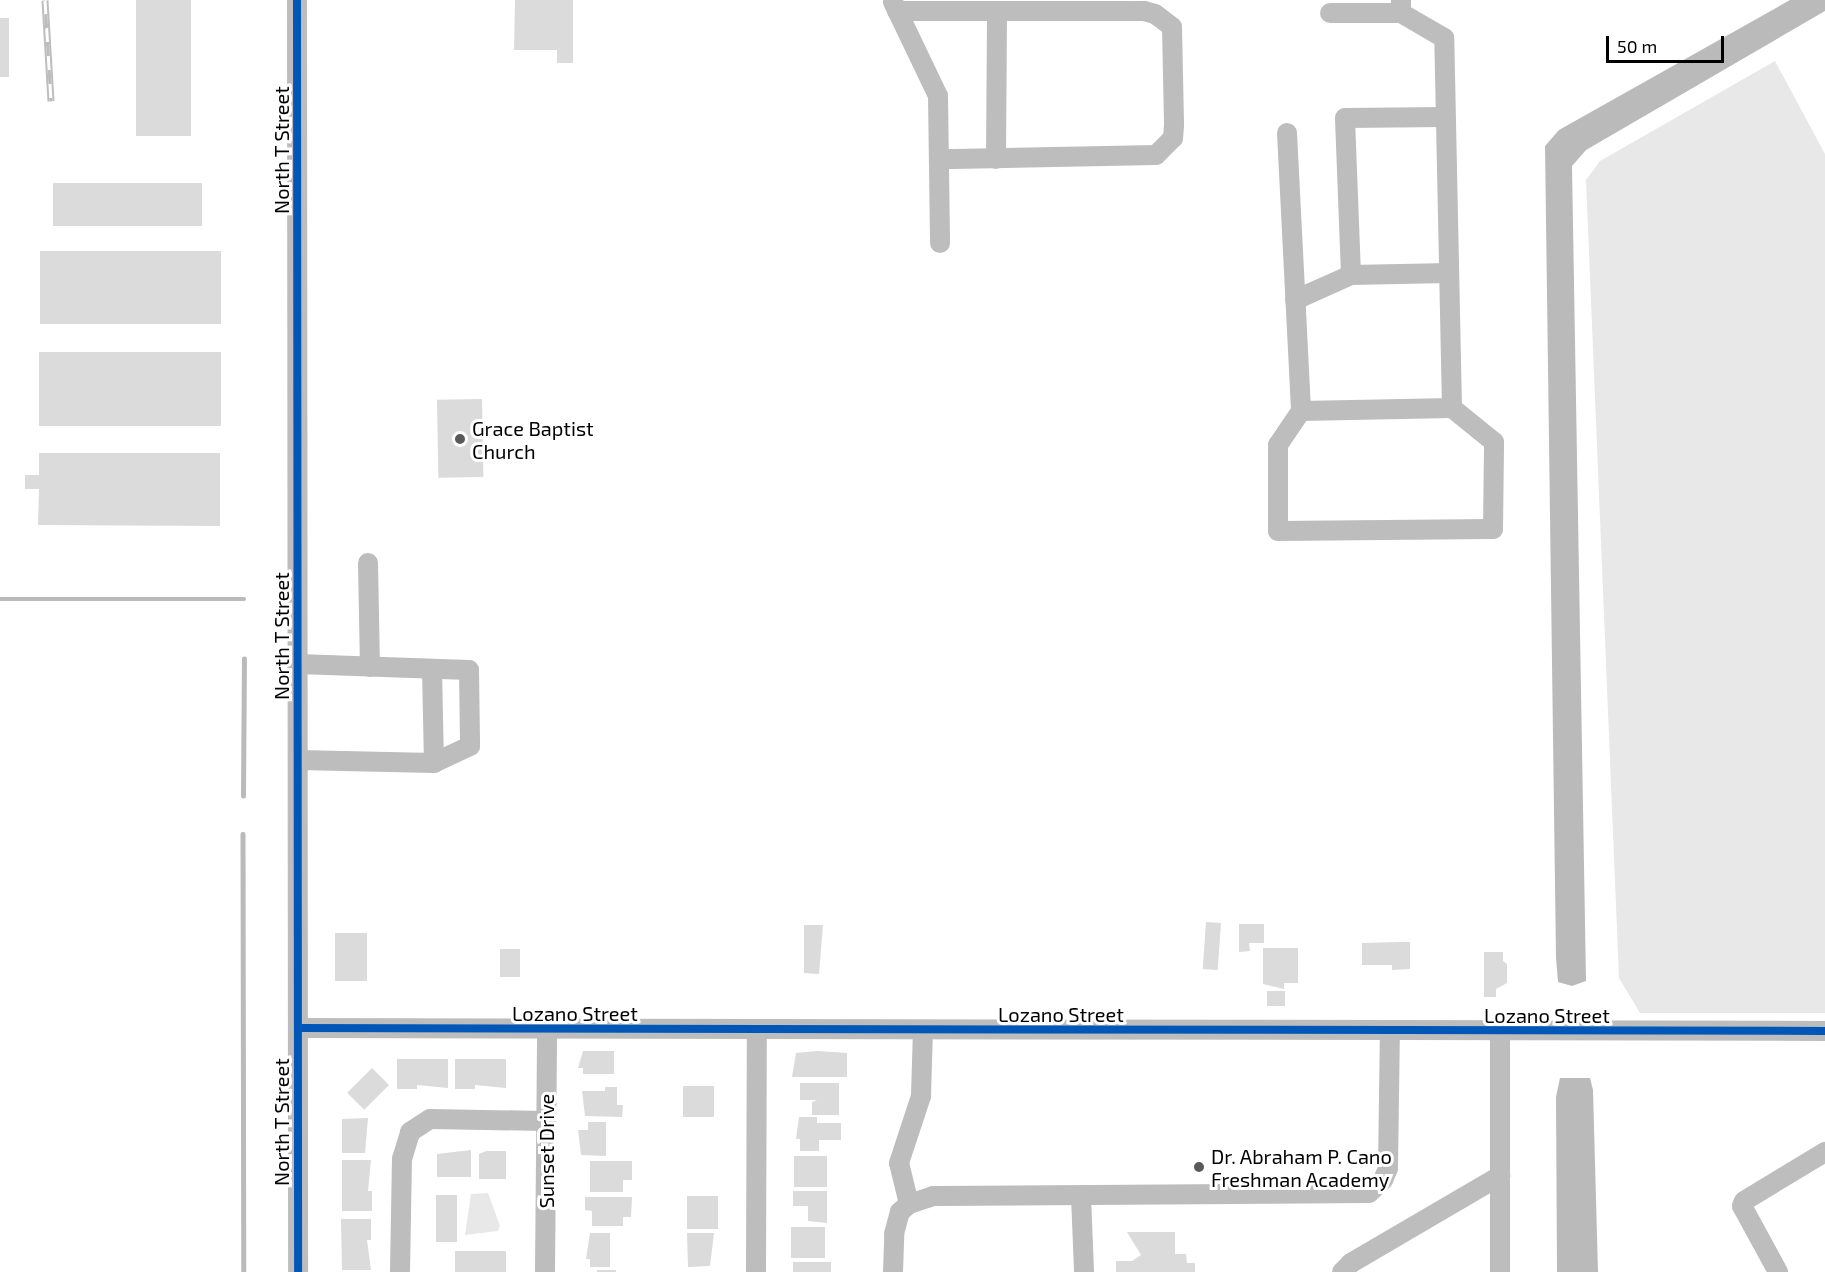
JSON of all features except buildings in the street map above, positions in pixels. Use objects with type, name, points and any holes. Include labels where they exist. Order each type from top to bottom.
[{"type":"street","name":"North T Street","points":[[297,0],[298,1272]]},
{"type":"street","points":[[940,159],[1145,158],[1166,148],[1174,124],[1174,37],[1165,20],[1144,11],[997,11],[894,6],[938,96],[940,243]]},
{"type":"street","points":[[1330,13],[1401,7],[1444,38],[1452,408]]},
{"type":"street","points":[[996,159],[997,11]]},
{"type":"street","points":[[1352,275],[1345,118],[1446,117]]},
{"type":"street","points":[[1287,133],[1301,411],[1278,445],[1278,531],[1493,529],[1494,442],[1452,408],[1301,411]]},
{"type":"street","points":[[1295,300],[1352,275],[1449,273]]},
{"type":"street","points":[[368,563],[370,667]]},
{"type":"street","points":[[298,664],[469,670],[470,735],[470,746],[434,763],[298,760]]},
{"type":"street","points":[[432,669],[434,763]]},
{"type":"street","name":"Lozano Street","points":[[298,1028],[1390,1032],[1825,1030]]},
{"type":"street","name":"Sunset Drive","points":[[545,1272],[547,1029]]},
{"type":"street","points":[[756,1272],[757,1030]]},
{"type":"street","points":[[909,1204],[899,1163],[921,1096],[923,1030]]},
{"type":"street","points":[[893,1272],[896,1223],[909,1204],[933,1196],[1369,1193],[1383,1180],[1388,1168],[1390,1032]]},
{"type":"street","points":[[1500,1032],[1500,1272]]},
{"type":"street","points":[[400,1272],[402,1159],[410,1132],[430,1119],[545,1120]]},
{"type":"street","points":[[1778,1272],[1742,1206],[1744,1201],[1825,1152]]},
{"type":"street","points":[[1342,1272],[1351,1263],[1500,1176]]},
{"type":"street","points":[[1082,1196],[1084,1272]]},
{"type":"shaded area","points":[[1790,0],[1825,0],[1825,11],[1586,150],[1572,166],[1586,981],[1572,986],[1558,982],[1556,958],[1545,146],[1559,130]]},
{"type":"shaded area","points":[[1775,61],[1825,154],[1825,1013],[1640,1013],[1619,978],[1586,180],[1600,161]]},
{"type":"shaded area","points":[[1560,1078],[1590,1078],[1593,1090],[1598,1272],[1557,1272],[1556,1097]]},
{"type":"shaded area","points":[[488,1193],[500,1226],[498,1231],[465,1235],[471,1194]]},
{"type":"waterway","points":[[0,599],[244,599]]},
{"type":"waterway","points":[[243,796],[244,659]]},
{"type":"waterway","points":[[243,834],[244,1272]]},
{"type":"railway","points":[[45,0],[51,101]]},
{"type":"cycle path","points":[[297,0],[298,1272]]},
{"type":"cycle path","points":[[298,1028],[1825,1031]]},
{"type":"place","name":"Grace Baptist Church","points":[[460,439]]},
{"type":"place","name":"Dr. Abraham P. Cano Freshman Academy","points":[[1199,1167]]}]
